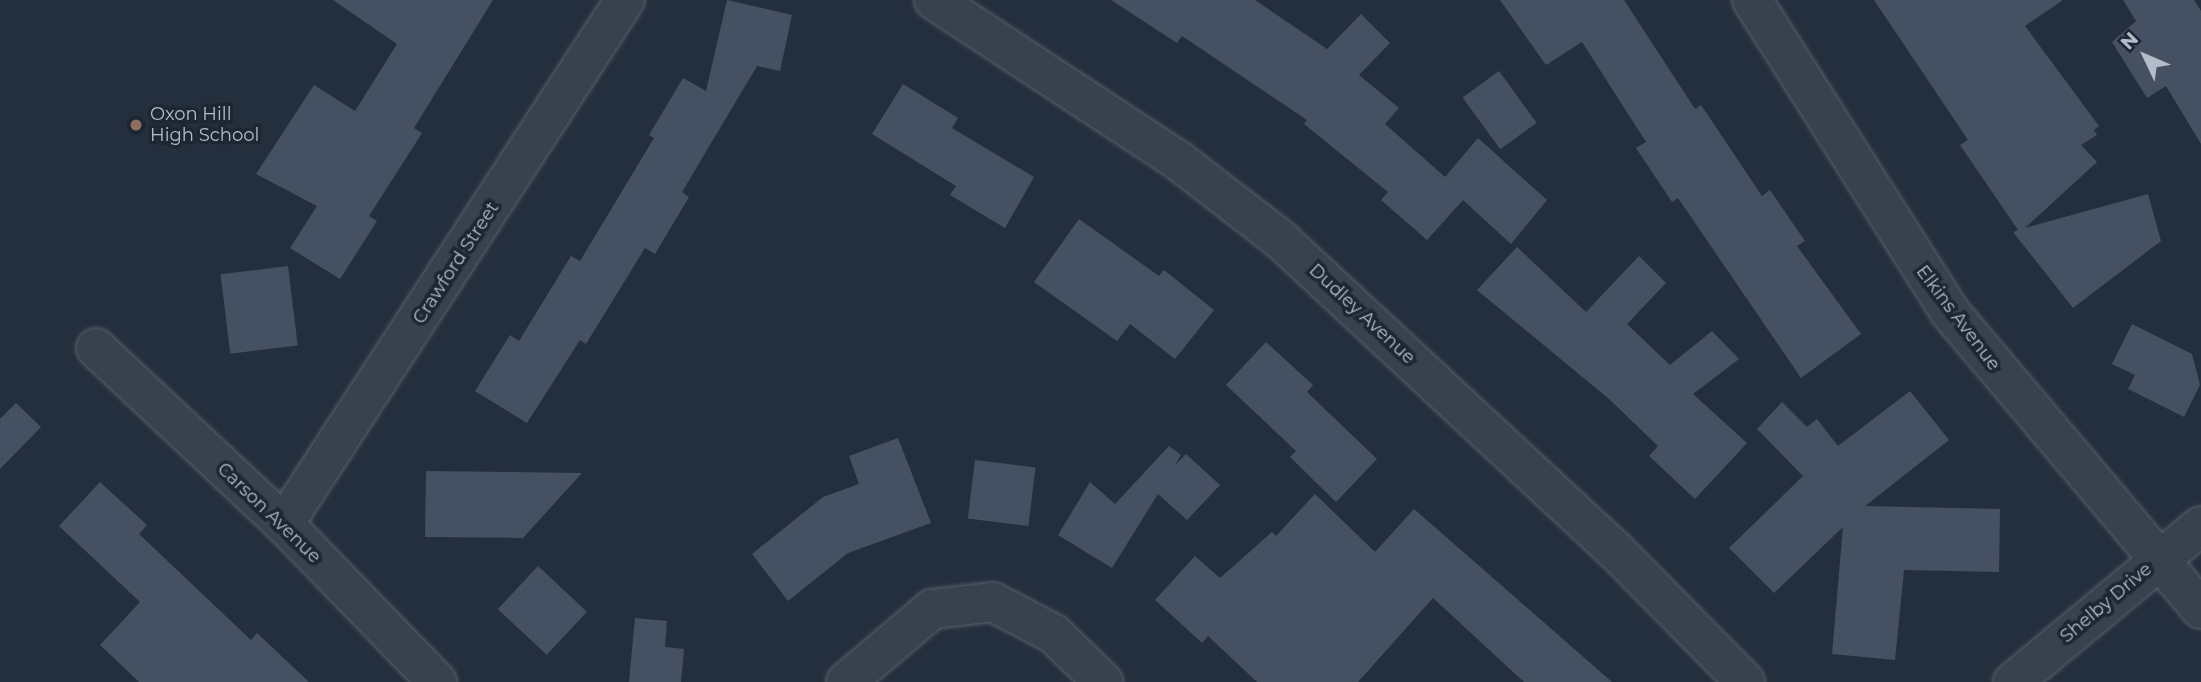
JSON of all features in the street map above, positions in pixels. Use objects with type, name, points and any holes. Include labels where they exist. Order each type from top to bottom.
[{"type":"street","name":"Crawford Street","points":[[284,524],[625,0]]},
{"type":"street","name":"Dudley Avenue","points":[[934,0],[1179,161],[1280,239],[1587,523],[1745,682]]},
{"type":"street","name":"Elkins Avenue","points":[[1752,0],[1949,311],[2201,609]]},
{"type":"street","name":"Carson Avenue","points":[[96,348],[284,524],[437,682]]},
{"type":"street","name":"Shelby Drive","points":[[2013,682],[2159,558],[2201,526]]},
{"type":"street","points":[[846,682],[932,609],[993,602],[1055,634],[1103,682]]},
{"type":"building","points":[[333,0],[493,0],[414,128],[422,133],[369,216],[377,221],[340,279],[290,248],[317,206],[256,174],[314,85],[355,111],[397,44]]},
{"type":"building","points":[[727,0],[792,15],[780,71],[757,66],[682,192],[689,197],[655,254],[645,248],[586,344],[580,340],[527,423],[475,391],[510,335],[519,341],[571,256],[580,261],[654,138],[649,135],[683,78],[706,91]]},
{"type":"building","points":[[1111,0],[1255,0],[1327,49],[1361,14],[1390,43],[1359,75],[1399,108],[1385,124],[1445,177],[1478,138],[1547,200],[1511,244],[1463,200],[1427,240],[1381,200],[1388,192],[1304,124],[1307,120],[1182,36],[1177,43]]},
{"type":"building","points":[[1500,0],[1624,0],[1695,109],[1701,105],[1762,196],[1770,190],[1805,241],[1797,246],[1861,334],[1801,378],[1678,198],[1672,202],[1636,148],[1646,142],[1582,42],[1546,65]]},
{"type":"building","points":[[1874,0],[2063,0],[2025,26],[2099,126],[2094,130],[2097,135],[2081,145],[2097,162],[2025,228],[2148,194],[2161,241],[2073,308],[2013,232],[2018,230],[1960,145],[1968,140]]},
{"type":"building","points":[[2123,0],[2194,0],[2201,11],[2201,144],[2166,86],[2147,98],[2112,42],[2136,21]]},
{"type":"building","points":[[1499,71],[1537,123],[1500,149],[1463,97]]},
{"type":"building","points":[[903,84],[958,118],[952,128],[1034,177],[1005,228],[950,195],[956,186],[872,134]]},
{"type":"building","points":[[1079,219],[1159,276],[1164,270],[1214,310],[1175,359],[1130,324],[1117,341],[1034,282]]},
{"type":"building","points":[[1517,247],[1586,312],[1639,256],[1666,283],[1627,324],[1670,365],[1712,331],[1739,359],[1693,394],[1747,443],[1695,499],[1649,456],[1658,446],[1609,399],[1477,290]]},
{"type":"building","points":[[288,266],[298,345],[230,354],[221,274]]},
{"type":"building","points":[[2132,324],[2192,354],[2200,385],[2184,417],[2128,389],[2135,375],[2112,364]]},
{"type":"building","points":[[1266,342],[1313,385],[1307,392],[1377,459],[1336,502],[1290,457],[1296,451],[1226,385]]},
{"type":"building","points":[[1910,391],[1949,440],[1865,506],[2000,509],[1999,572],[1904,570],[1895,660],[1832,654],[1843,527],[1774,593],[1729,548],[1803,476],[1757,429],[1782,402],[1807,427],[1817,419],[1838,446]]},
{"type":"building","points":[[16,403],[41,427],[0,469],[0,419]]},
{"type":"building","points":[[898,438],[931,523],[848,553],[788,601],[752,554],[823,497],[859,484],[849,456]]},
{"type":"building","points":[[1169,446],[1181,455],[1175,465],[1186,454],[1220,485],[1187,520],[1158,494],[1112,568],[1058,535],[1090,482],[1115,504]]},
{"type":"building","points":[[975,460],[1036,467],[1028,526],[968,519]]},
{"type":"building","points":[[426,471],[582,473],[523,538],[425,537]]},
{"type":"building","points":[[100,482],[147,525],[139,534],[251,640],[257,633],[309,682],[139,682],[100,645],[140,602],[59,526]]},
{"type":"building","points":[[1315,494],[1375,552],[1414,509],[1612,682],[1524,682],[1433,598],[1358,682],[1257,682],[1208,636],[1202,643],[1155,600],[1195,556],[1220,578],[1272,532],[1276,536]]},
{"type":"building","points":[[538,566],[587,612],[547,655],[498,609]]},
{"type":"building","points":[[635,618],[667,621],[665,647],[684,649],[681,682],[629,682]]},
{"type":"place","name":"Oxon Hill High School","points":[[136,125]]}]
